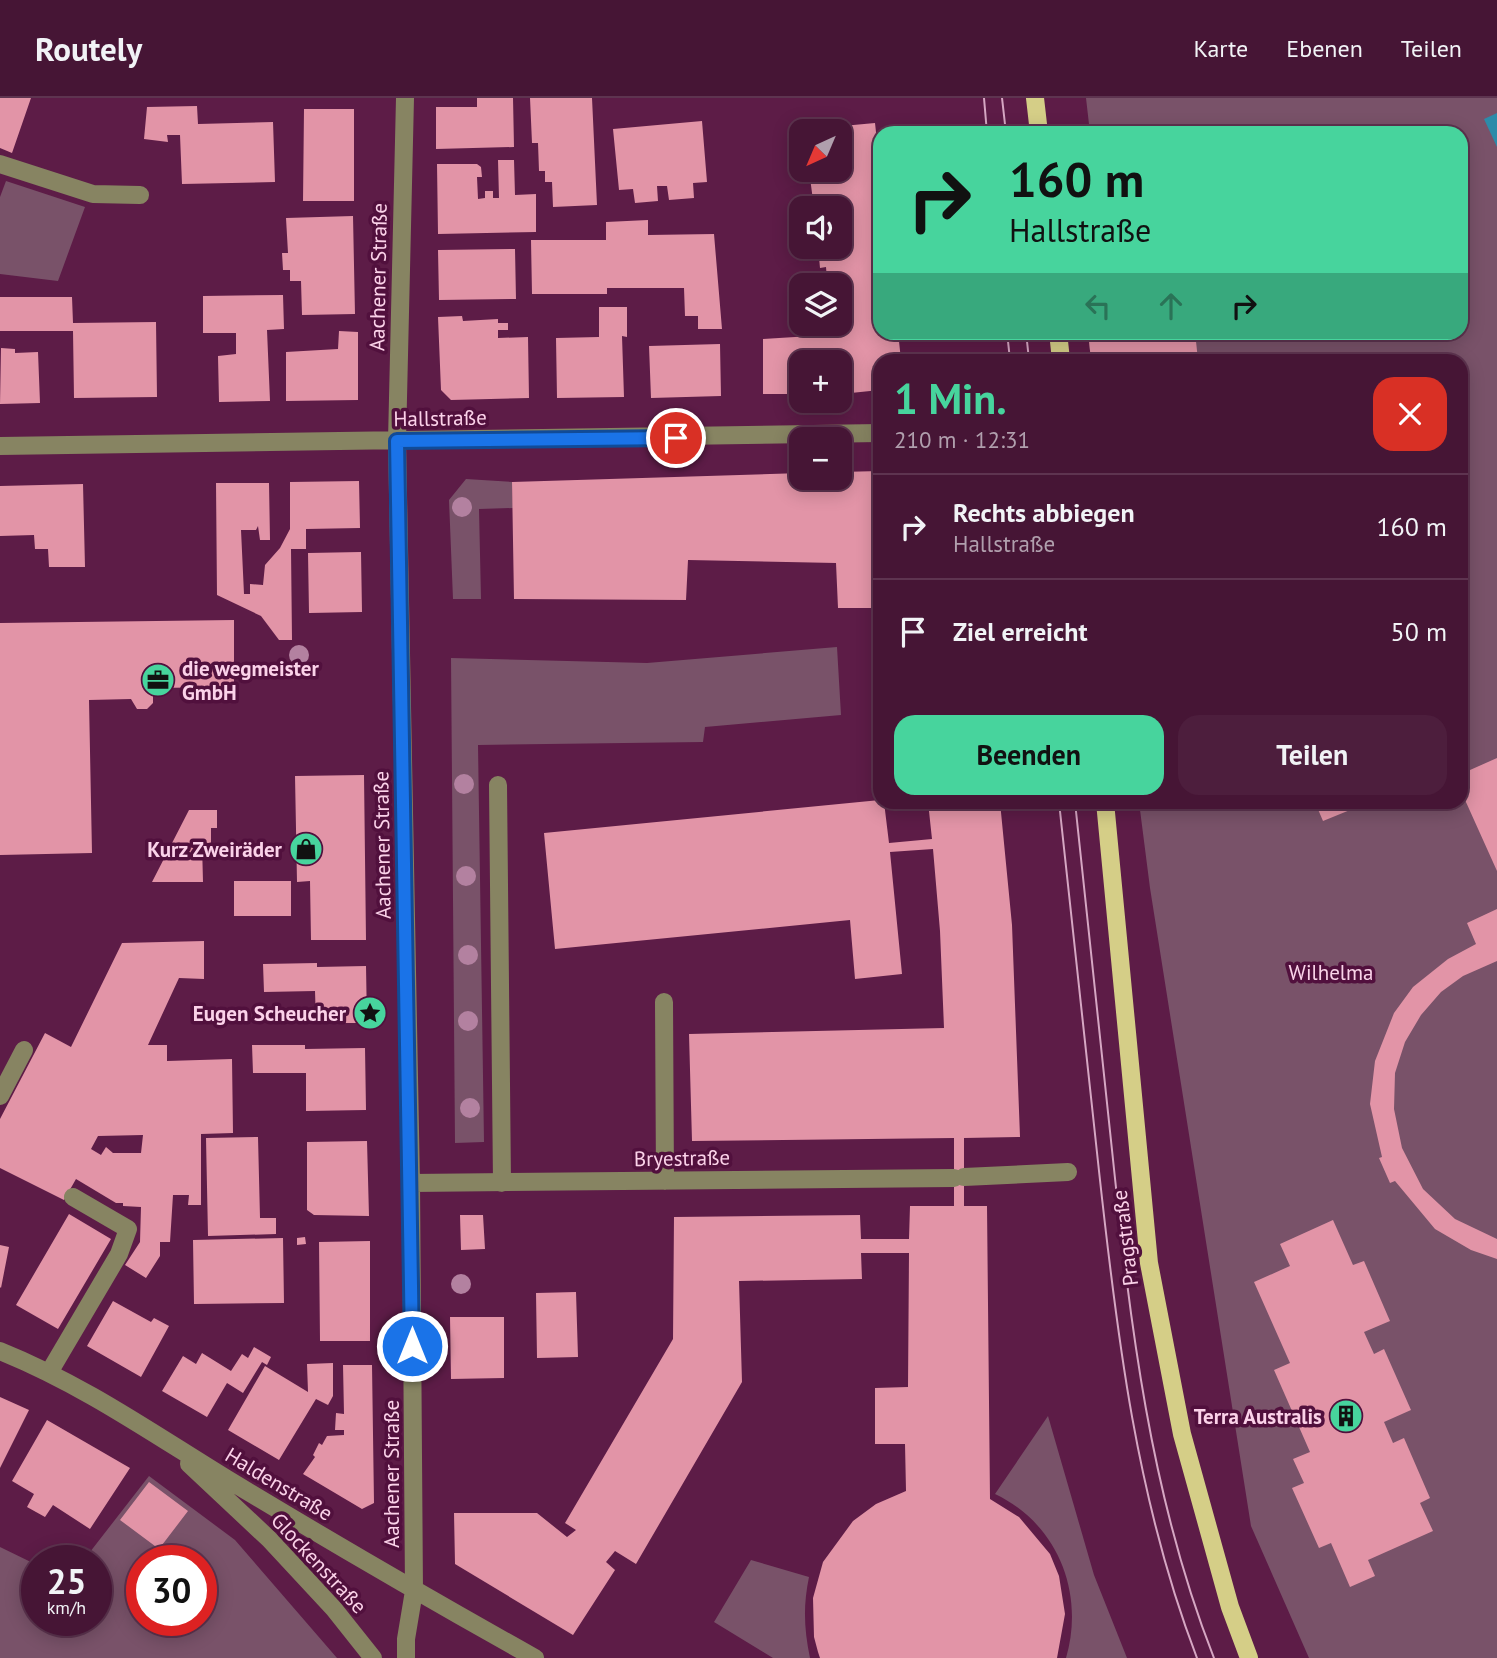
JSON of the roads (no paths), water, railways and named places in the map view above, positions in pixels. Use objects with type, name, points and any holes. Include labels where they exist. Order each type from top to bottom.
[{"type":"main road","points":[[1035,98],[1038,126]]},
{"type":"main road","name":"Pragstraße","points":[[1106,809],[1149,1263],[1182,1434],[1230,1607],[1249,1658]]},
{"type":"street","name":"Aachener Straße","points":[[405,98],[397,441],[411,1183],[414,1591]]},
{"type":"street","points":[[0,164],[93,194],[139,195]]},
{"type":"street","name":"Hallstraße","points":[[0,446],[873,433]]},
{"type":"street","points":[[498,785],[502,1183]]},
{"type":"street","points":[[664,1002],[665,1181]]},
{"type":"street","points":[[0,1096],[24,1050]]},
{"type":"street","name":"Bryestraße","points":[[411,1183],[959,1177],[1068,1172]]},
{"type":"street","points":[[50,1371],[119,1254],[128,1230],[73,1197]]},
{"type":"street","name":"Haldenstraße","points":[[0,1351],[50,1371],[113,1406],[169,1444],[414,1591],[535,1658]]},
{"type":"street","name":"Glockenstraße","points":[[169,1444],[269,1539],[334,1609],[373,1658]]},
{"type":"street","points":[[406,1658],[406,1639],[414,1591]]},
{"type":"water","points":[[1497,113],[1497,147],[1484,119]]},
{"type":"tram line","points":[[984,98],[986,126]]},
{"type":"tram line","points":[[1002,98],[1005,126]]},
{"type":"tram line","points":[[1008,340],[1009,354]]},
{"type":"tram line","points":[[1027,340],[1028,354]]},
{"type":"tram line","points":[[1060,809],[1113,1295],[1132,1418],[1159,1539],[1197,1658]]},
{"type":"tram line","points":[[1076,809],[1135,1344],[1158,1471],[1192,1597],[1214,1658]]},
{"type":"place","name":"die wegmeister GmbH","points":[[158,680]]},
{"type":"place","name":"Kurz Zweiräder","points":[[306,849]]},
{"type":"place","name":"Eugen Scheucher","points":[[370,1013]]},
{"type":"place","name":"Terra Australis","points":[[1346,1416]]},
{"type":"park label","name":"Wilhelma","points":[[1331,972]]}]
